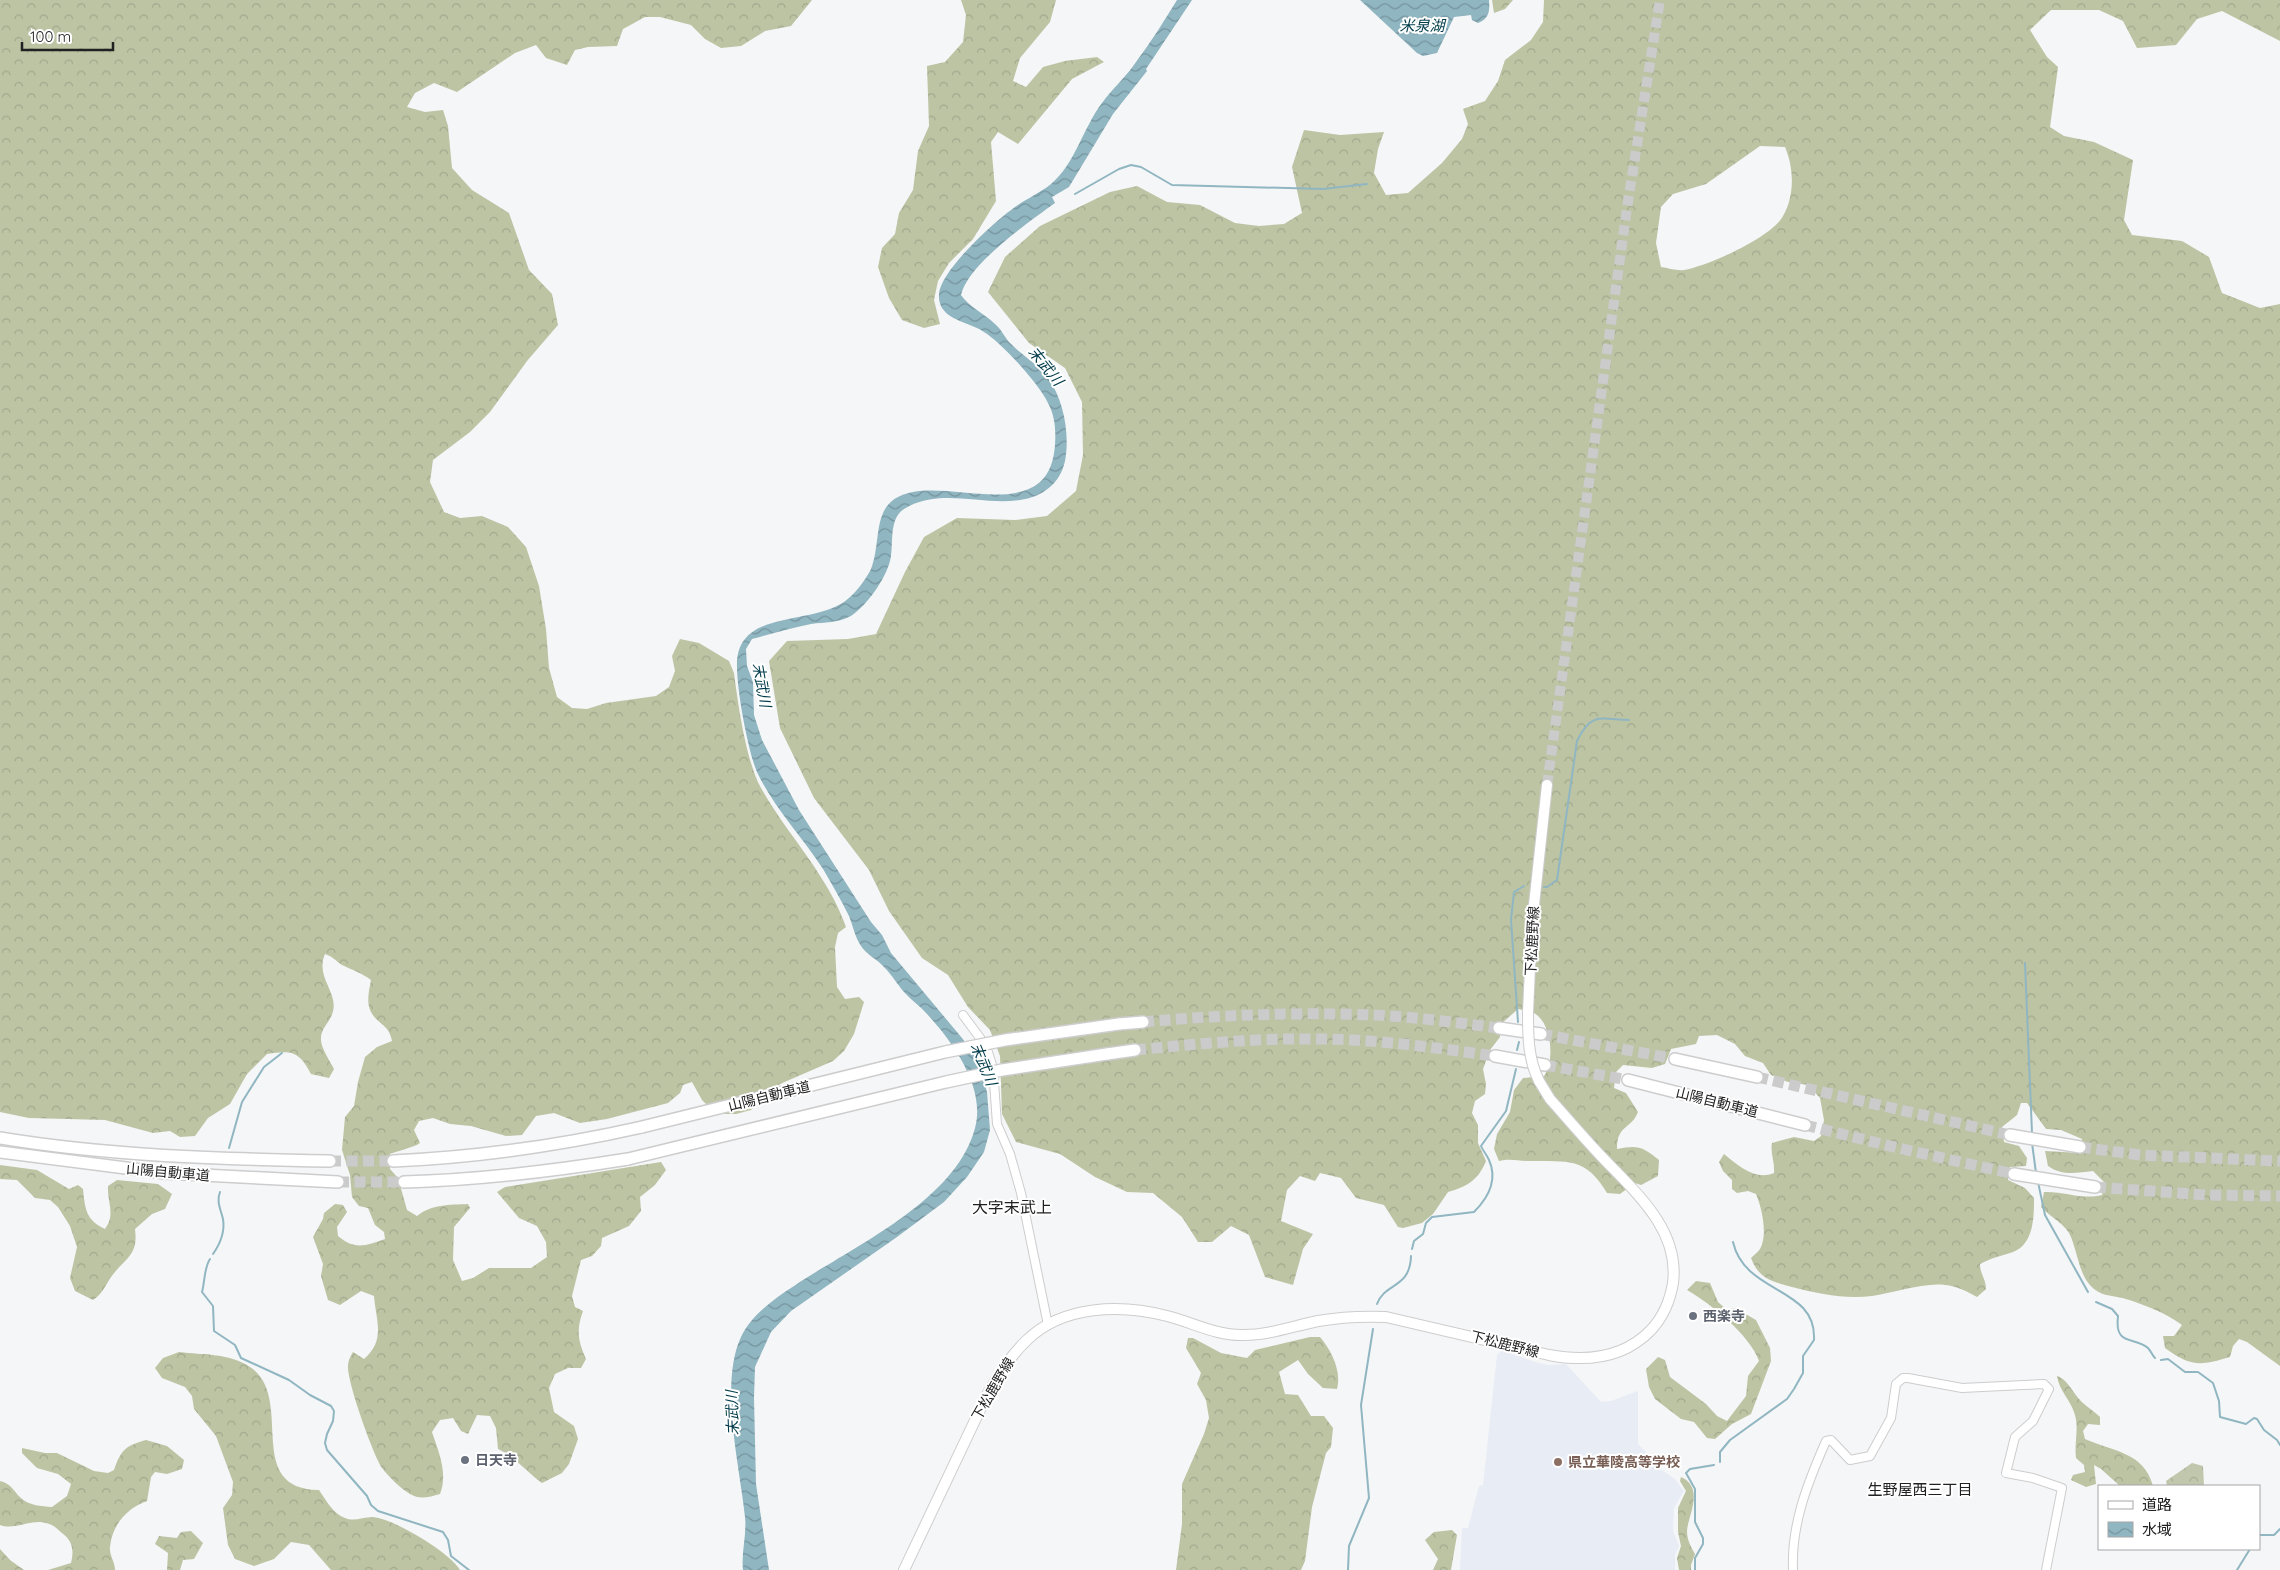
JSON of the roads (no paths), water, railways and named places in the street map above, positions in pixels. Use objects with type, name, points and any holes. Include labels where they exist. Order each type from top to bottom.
[{"type":"highway","name":"山陽自動車道","points":[[393,1161],[501,1153],[568,1143],[642,1127],[945,1052],[1014,1039],[1143,1022]]},
{"type":"highway","points":[[1499,1028],[1541,1034]]},
{"type":"highway","name":"山陽自動車道","points":[[404,1182],[515,1176],[628,1158],[927,1086],[1002,1070],[1135,1050]]},
{"type":"highway","points":[[1495,1056],[1544,1065]]},
{"type":"highway","points":[[1675,1059],[1757,1077]]},
{"type":"highway","name":"山陽自動車道","points":[[1628,1080],[1805,1125]]},
{"type":"highway","points":[[2010,1134],[2080,1147]]},
{"type":"highway","name":"山陽自動車道","points":[[0,1138],[160,1154],[330,1161]]},
{"type":"highway","name":"山陽自動車道","points":[[0,1152],[165,1173],[338,1182]]},
{"type":"highway","points":[[2014,1174],[2095,1187]]},
{"type":"main road","name":"下松鹿野線","points":[[904,1570],[979,1411],[1001,1371],[1028,1338],[1048,1325],[1092,1310],[1112,1308],[1144,1310],[1203,1328],[1241,1336],[1261,1335],[1322,1320],[1362,1316],[1408,1321],[1565,1357],[1589,1359],[1611,1355],[1629,1348],[1644,1337],[1657,1323],[1666,1308],[1674,1277],[1674,1261],[1670,1244],[1651,1210],[1550,1099],[1533,1069],[1530,1053],[1528,1012],[1532,924],[1547,785]]},
{"type":"street","points":[[963,1015],[986,1046],[993,1068],[997,1124],[1010,1154],[1021,1193],[1048,1325]]},
{"type":"street","points":[[1793,1570],[1795,1531],[1802,1500],[1826,1441],[1831,1440],[1850,1460],[1870,1456],[1891,1418],[1896,1384],[1903,1378],[1908,1378],[1962,1388],[2047,1385],[2049,1389],[2033,1421],[2015,1437],[2006,1473],[2033,1478],[2062,1488],[2046,1570]]},
{"type":"water","name":"末武川","points":[[1177,0],[1192,0],[1146,69],[1147,71],[1113,114],[1069,187],[1052,197],[1055,203],[1016,232],[987,257],[966,283],[961,295],[991,320],[1009,342],[1044,373],[1054,387],[1062,407],[1067,440],[1065,461],[1059,476],[1043,492],[1020,500],[932,499],[904,509],[896,519],[892,533],[891,555],[888,568],[880,584],[857,611],[841,620],[811,624],[752,639],[746,649],[747,666],[753,682],[754,715],[762,740],[799,810],[871,922],[882,935],[891,953],[978,1060],[987,1092],[990,1130],[984,1152],[967,1177],[944,1202],[791,1311],[771,1332],[755,1367],[754,1398],[756,1484],[769,1570],[743,1570],[745,1517],[731,1401],[735,1356],[745,1329],[764,1308],[779,1296],[872,1238],[925,1200],[947,1178],[964,1154],[975,1128],[977,1113],[976,1097],[972,1082],[957,1052],[937,1025],[904,992],[890,973],[861,946],[849,916],[823,869],[763,784],[750,750],[744,721],[737,678],[740,649],[748,636],[761,627],[829,609],[844,602],[852,595],[863,583],[871,569],[880,522],[884,512],[890,503],[899,496],[913,492],[928,491],[996,495],[1012,494],[1026,490],[1039,483],[1046,475],[1054,456],[1055,445],[1054,423],[1048,403],[1037,385],[992,337],[948,315],[940,303],[939,294],[948,273],[982,235],[1019,204],[1047,187],[1059,176],[1073,156],[1095,113],[1142,54]]},
{"type":"water","name":"米泉湖","points":[[1360,0],[1489,0],[1489,8],[1487,17],[1478,23],[1472,20],[1471,15],[1454,17],[1437,53],[1423,56],[1417,53]]},
{"type":"waterway","points":[[1075,194],[1119,169],[1131,165],[1141,167],[1172,185],[1323,189],[1367,184]]},
{"type":"waterway","points":[[1544,887],[1557,880],[1577,741],[1587,725],[1592,721],[1597,719],[1629,720]]},
{"type":"waterway","points":[[1518,1022],[1511,920],[1514,892],[1524,886]]},
{"type":"waterway","points":[[2025,963],[2032,1133]]},
{"type":"waterway","points":[[1517,1050],[1519,1042]]},
{"type":"waterway","points":[[229,1148],[242,1102],[264,1067],[282,1053]]},
{"type":"waterway","points":[[1412,1249],[1414,1241],[1423,1234],[1426,1223],[1432,1217],[1474,1212],[1484,1201],[1492,1182],[1492,1167],[1481,1146],[1506,1111],[1516,1069]]},
{"type":"waterway","points":[[2032,1143],[2036,1173]]},
{"type":"waterway","points":[[2038,1182],[2045,1215],[2088,1292]]},
{"type":"waterway","points":[[213,1254],[223,1233],[223,1219],[219,1203],[220,1192]]},
{"type":"waterway","points":[[1720,1462],[1720,1452],[1730,1440],[1787,1399],[1803,1373],[1803,1356],[1814,1340],[1812,1322],[1804,1309],[1793,1299],[1751,1272],[1740,1259],[1733,1242]]},
{"type":"waterway","points":[[1377,1304],[1386,1292],[1402,1280],[1410,1267],[1411,1256]]},
{"type":"waterway","points":[[210,1259],[202,1292],[213,1306],[214,1331],[235,1345],[241,1358],[289,1380],[310,1395],[331,1406],[334,1411],[333,1421],[325,1443],[327,1450],[367,1496],[371,1505],[378,1511],[443,1532],[448,1540],[451,1556],[469,1570]]},
{"type":"waterway","points":[[2096,1302],[2112,1309],[2118,1316],[2119,1332],[2122,1337],[2143,1344],[2155,1358]]},
{"type":"waterway","points":[[1348,1570],[1349,1546],[1369,1498],[1361,1405],[1373,1329]]},
{"type":"waterway","points":[[2161,1360],[2168,1359],[2185,1372],[2198,1372],[2213,1383],[2219,1401],[2220,1417],[2246,1424],[2254,1418],[2257,1419],[2264,1430],[2277,1440],[2280,1445]]},
{"type":"waterway","points":[[1695,1570],[1695,1558],[1703,1544],[1703,1538],[1695,1522],[1695,1489],[1686,1473],[1690,1469],[1714,1465]]},
{"type":"waterway","points":[[2260,1535],[2274,1535],[2280,1529]]},
{"type":"waterway","points":[[2237,1570],[2249,1550]]},
{"type":"tunnel","points":[[1547,785],[1627,208],[1660,0]]},
{"type":"tunnel","points":[[1143,1022],[1258,1015],[1345,1014],[1405,1017],[1499,1028]]},
{"type":"tunnel","points":[[1541,1034],[1675,1059]]},
{"type":"tunnel","points":[[1135,1050],[1249,1040],[1339,1039],[1384,1042],[1495,1056]]},
{"type":"tunnel","points":[[1545,1065],[1628,1080]]},
{"type":"tunnel","points":[[1757,1077],[2010,1135]]},
{"type":"tunnel","points":[[1805,1125],[2014,1174]]},
{"type":"tunnel","points":[[2080,1147],[2140,1155],[2280,1161]]},
{"type":"tunnel","points":[[330,1161],[393,1161]]},
{"type":"tunnel","points":[[338,1182],[404,1182]]},
{"type":"tunnel","points":[[2095,1187],[2206,1195],[2280,1196]]},
{"type":"place","name":"西楽寺","points":[[1693,1316]]},
{"type":"place","name":"日天寺","points":[[465,1460]]},
{"type":"place","name":"県立華陵高等学校","points":[[1558,1462]]},
{"type":"district","name":"大字末武上","points":[[1012,1207]]},
{"type":"district","name":"生野屋西三丁目","points":[[1920,1489]]}]
